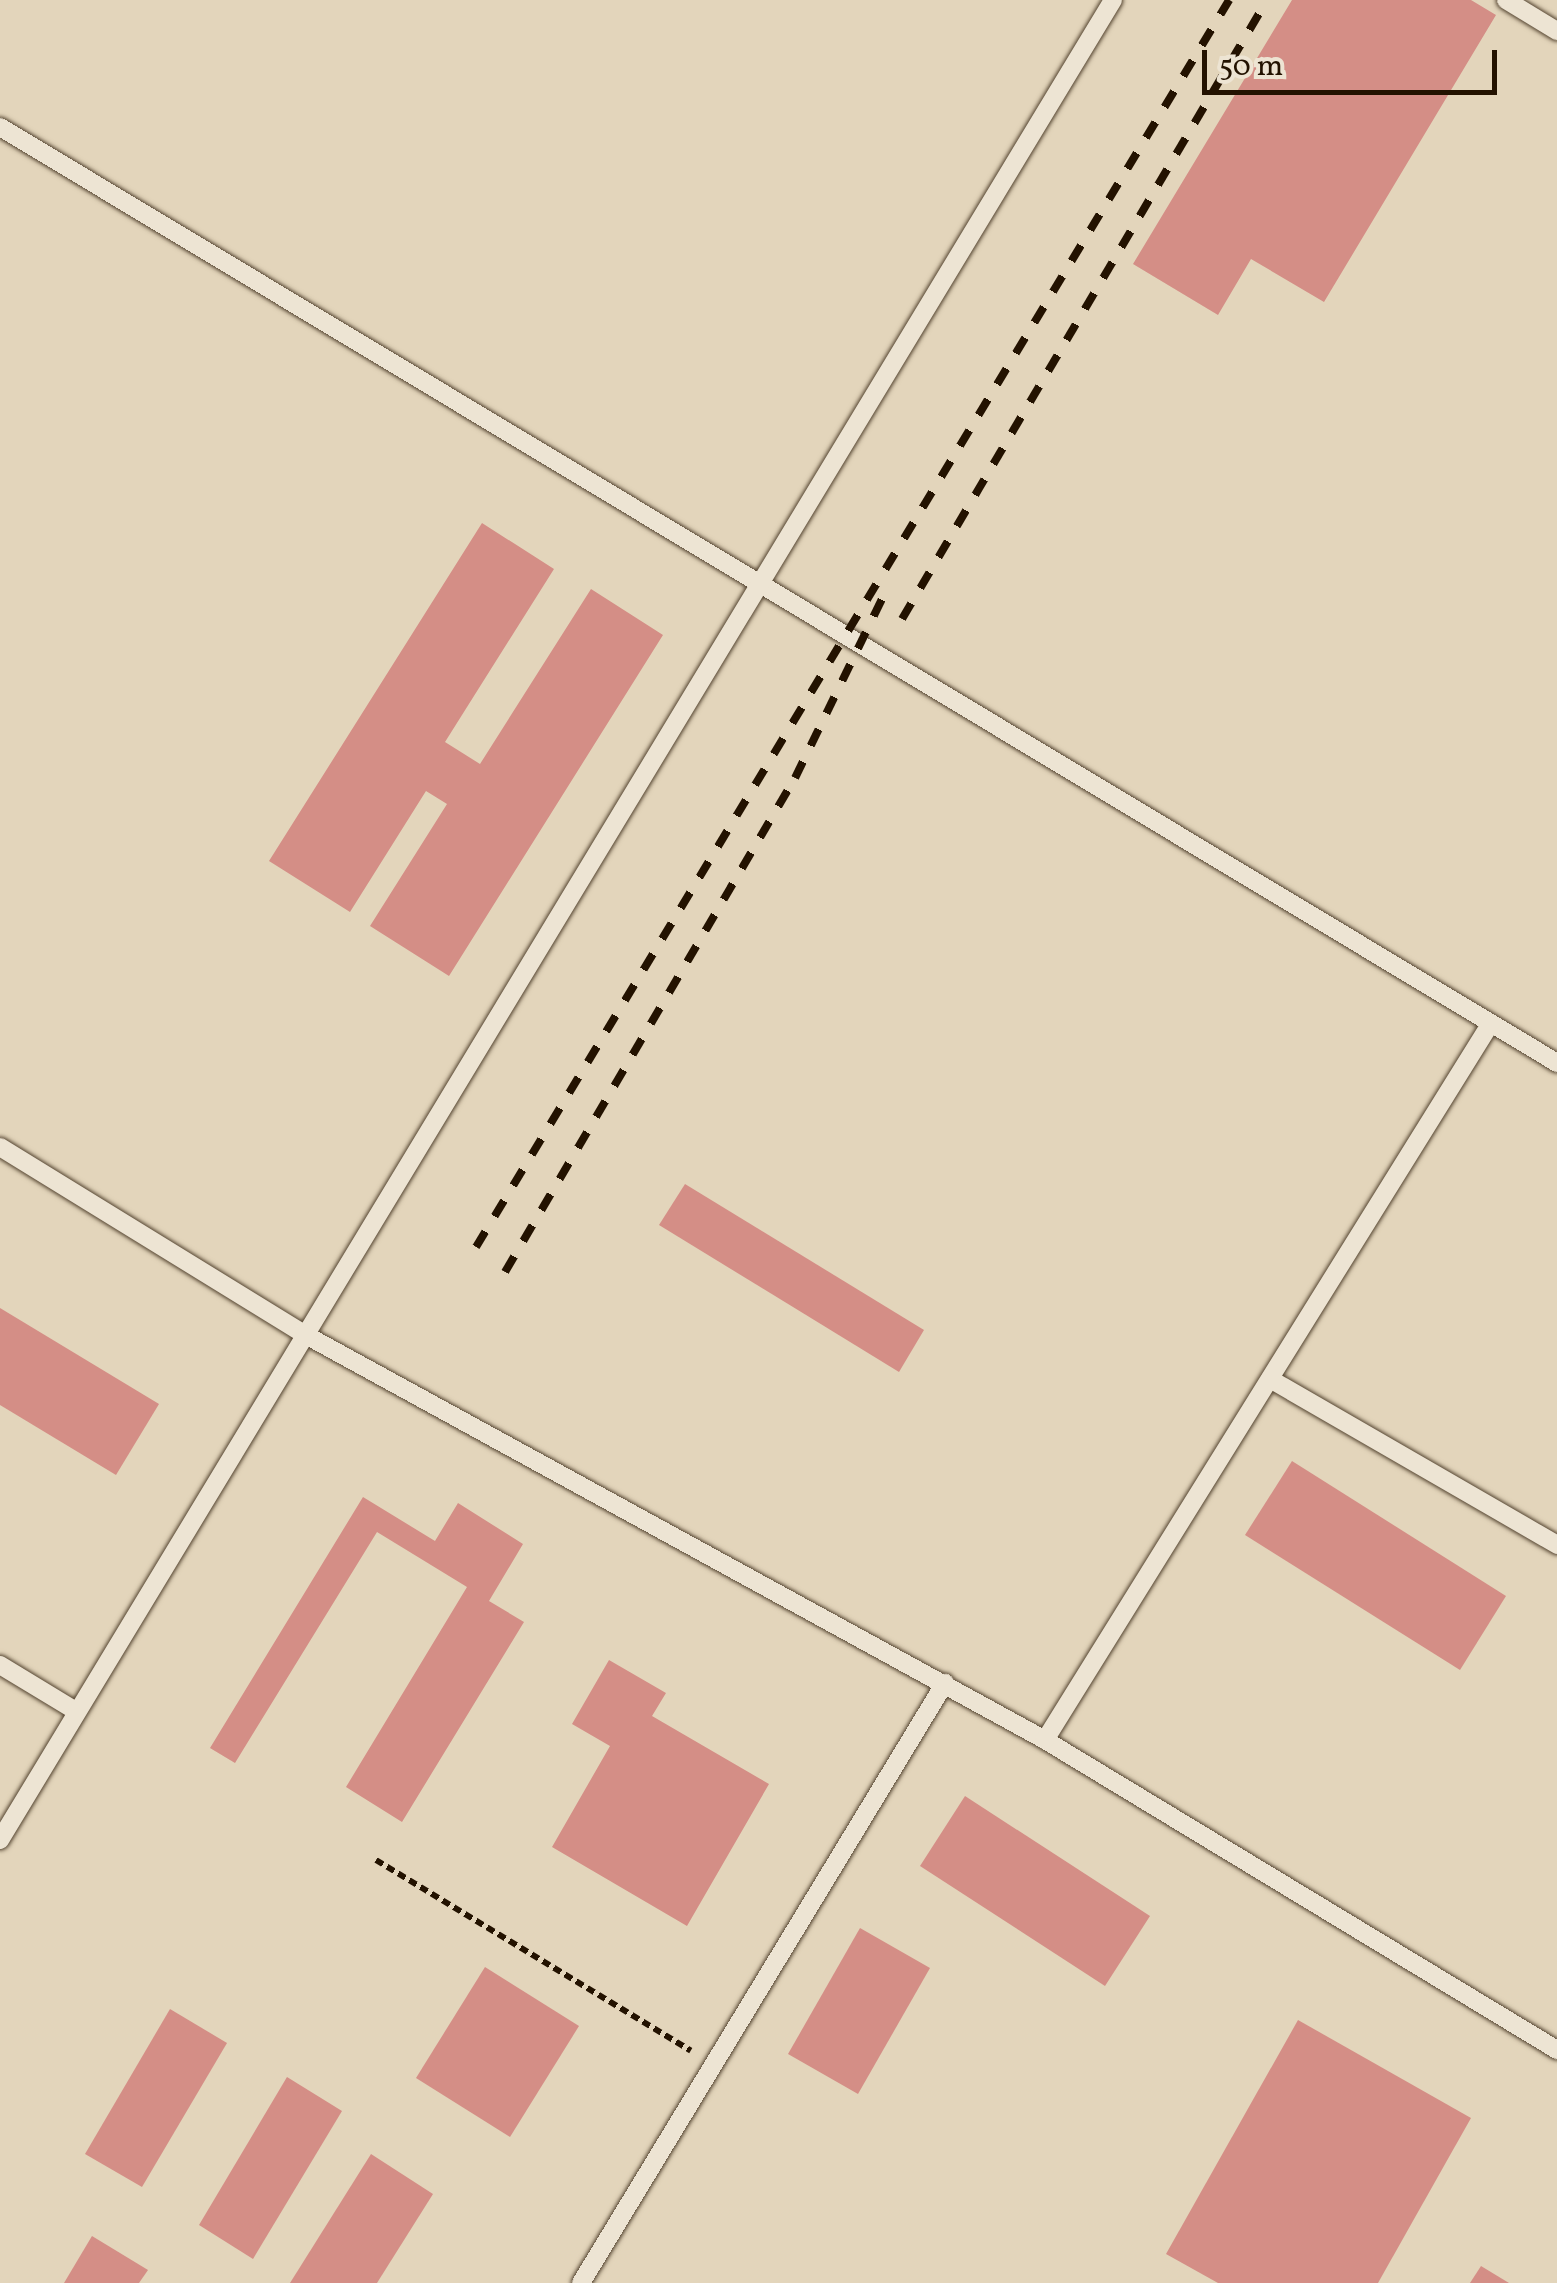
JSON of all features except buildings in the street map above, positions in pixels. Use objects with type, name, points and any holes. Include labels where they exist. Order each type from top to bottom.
[{"type":"lane","points":[[0,1840],[302,1332],[760,588],[1113,0]]},
{"type":"lane","points":[[1506,0],[1557,31]]},
{"type":"lane","points":[[0,127],[760,588],[1557,1064]]},
{"type":"lane","points":[[1044,1740],[1491,1024]]},
{"type":"lane","points":[[0,1147],[302,1332],[944,1682],[1557,2050]]},
{"type":"lane","points":[[1270,1378],[1557,1544]]},
{"type":"lane","points":[[0,1665],[76,1712]]},
{"type":"lane","points":[[581,2283],[709,2062],[944,1682]]},
{"type":"path","points":[[376,1860],[709,2062]]},
{"type":"railway","points":[[476,1247],[1229,0]]},
{"type":"railway","points":[[902,619],[1267,0]]},
{"type":"railway","points":[[505,1272],[795,778],[884,595]]}]
